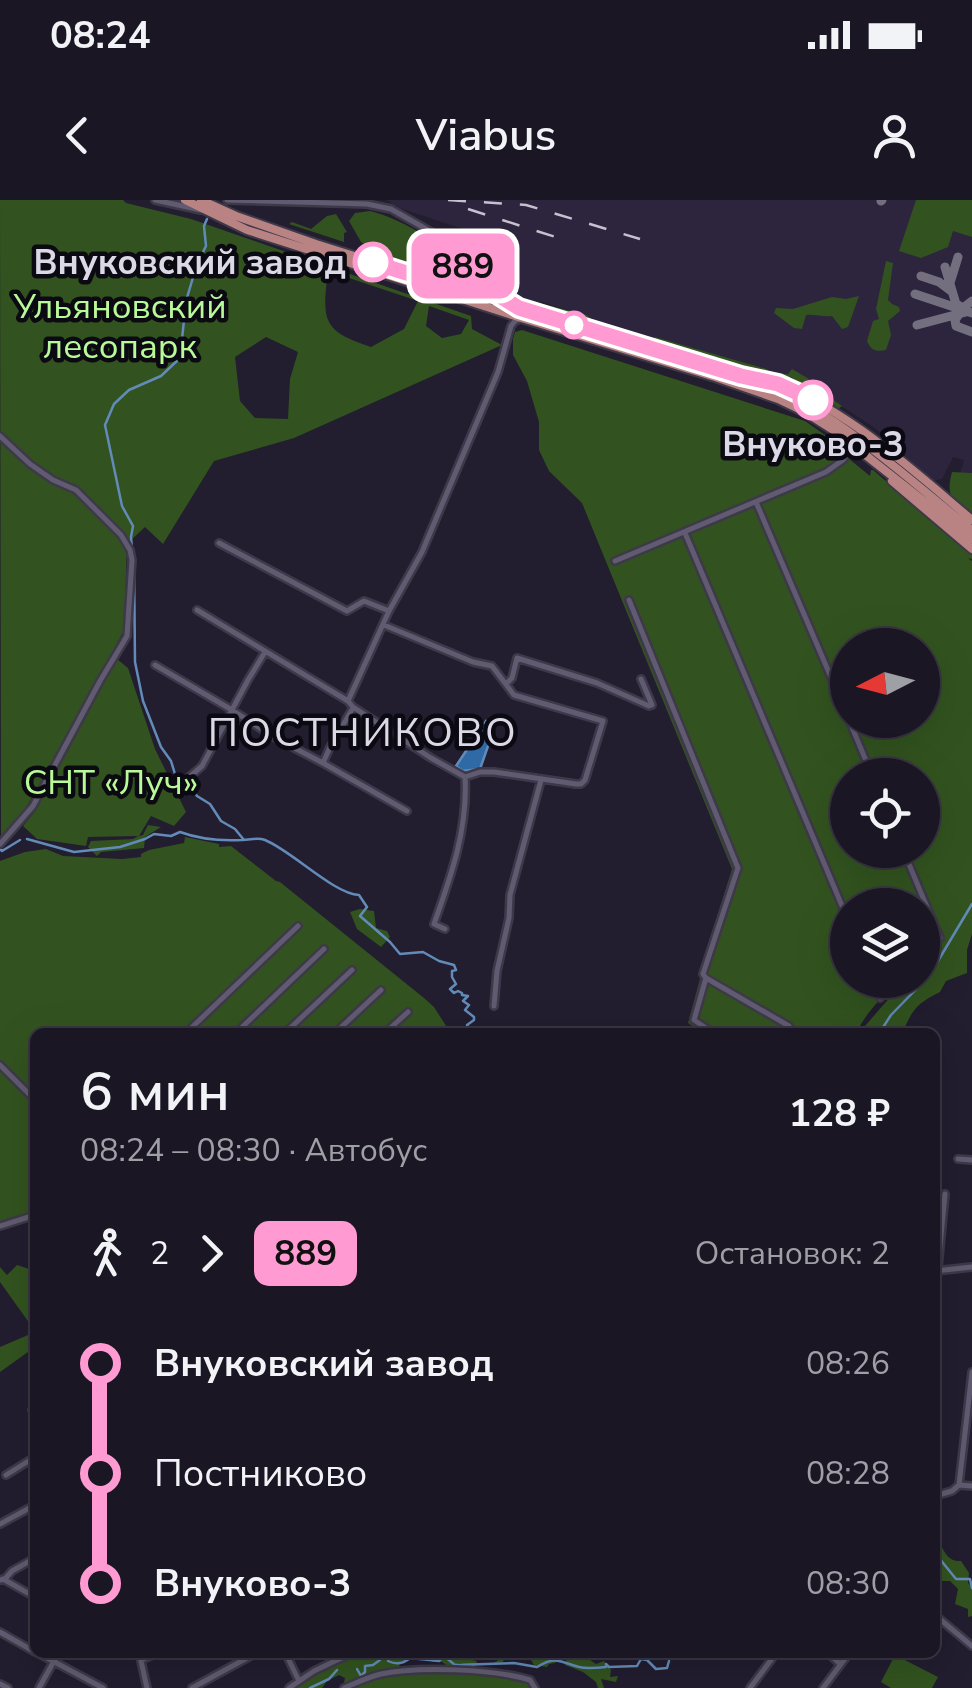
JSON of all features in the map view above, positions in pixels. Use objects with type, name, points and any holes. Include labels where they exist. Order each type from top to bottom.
[{"type":"main road","points":[[184,200],[247,230],[778,399],[854,444],[912,500],[972,549]]},
{"type":"main road","points":[[201,200],[284,232],[741,376],[792,396],[854,435],[972,539]]},
{"type":"main road","points":[[741,376],[788,387],[840,416],[972,520]]},
{"type":"main road","points":[[866,455],[972,530]]},
{"type":"street","points":[[155,200],[203,211]]},
{"type":"street","points":[[228,200],[367,204],[393,210],[430,231],[490,290],[519,308]]},
{"type":"street","points":[[429,280],[454,282],[461,278],[463,266],[452,251]]},
{"type":"street","points":[[503,312],[511,326]]},
{"type":"street","points":[[323,762],[390,611],[422,552],[498,372],[511,326],[514,321],[525,319]]},
{"type":"street","points":[[0,436],[30,464],[76,490],[121,534],[132,560],[128,636],[32,806],[0,844]]},
{"type":"street","points":[[615,561],[826,472],[843,460],[854,444]]},
{"type":"street","points":[[756,502],[830,676]]},
{"type":"street","points":[[684,533],[834,888]]},
{"type":"street","points":[[219,543],[347,611],[364,600],[390,611]]},
{"type":"street","points":[[628,600],[738,868],[703,974],[790,1028]]},
{"type":"street","points":[[197,610],[465,777],[494,772],[581,784],[585,780],[603,721],[514,695],[492,666],[473,662],[384,625]]},
{"type":"street","points":[[183,783],[202,766],[265,652]]},
{"type":"street","points":[[507,684],[518,658],[652,705],[642,679]]},
{"type":"street","points":[[155,665],[407,812]]},
{"type":"street","points":[[445,928],[434,924],[460,839],[466,804],[465,777]]},
{"type":"street","points":[[494,1006],[497,971],[510,918],[510,895],[540,780]]},
{"type":"street","points":[[190,1028],[298,926]]},
{"type":"street","points":[[241,1028],[324,950]]},
{"type":"street","points":[[290,1028],[352,970]]},
{"type":"street","points":[[706,978],[694,1020],[706,1028]]},
{"type":"street","points":[[340,1028],[381,990]]},
{"type":"street","points":[[390,1028],[408,1012]]},
{"type":"street","points":[[0,1065],[30,1095]]},
{"type":"street","points":[[958,1158],[972,1160]]},
{"type":"street","points":[[940,1242],[945,1194]]},
{"type":"street","points":[[0,1226],[30,1217]]},
{"type":"street","points":[[940,1271],[972,1267]]},
{"type":"street","points":[[959,1486],[972,1372]]},
{"type":"street","points":[[6,1475],[30,1459]]},
{"type":"street","points":[[940,1495],[959,1486],[972,1486]]},
{"type":"street","points":[[0,1524],[30,1508]]},
{"type":"street","points":[[30,1561],[2,1579],[30,1594]]},
{"type":"street","points":[[940,1619],[972,1646]]},
{"type":"street","points":[[0,1632],[30,1649]]},
{"type":"street","points":[[47,1658],[102,1688]]},
{"type":"street","points":[[40,1688],[56,1658]]},
{"type":"street","points":[[139,1658],[147,1688]]},
{"type":"street","points":[[192,1688],[247,1658]]},
{"type":"street","points":[[287,1658],[298,1680]]},
{"type":"street","points":[[289,1688],[342,1658]]},
{"type":"street","points":[[750,1688],[772,1658]]},
{"type":"street","points":[[833,1658],[841,1665]]},
{"type":"street","points":[[823,1688],[846,1658]]},
{"type":"street","points":[[344,1688],[376,1675],[400,1671],[506,1674],[534,1685]]},
{"type":"street","points":[[0,1684],[8,1688]]},
{"type":"shaded area","points":[[385,200],[972,200],[972,473],[960,473],[964,460],[953,457],[942,479],[932,481],[872,426],[791,370],[789,374],[767,372],[593,321],[587,315],[508,298],[468,251],[475,233]]},
{"type":"green space","name":"Ульяновский лесопарк","points":[[0,200],[123,200],[191,219],[471,316],[472,329],[502,345],[294,438],[214,461],[163,544],[145,527],[127,544],[124,630],[20,818],[1,839]],"holes":[[[328,271],[418,301],[404,329],[371,347],[334,329],[326,313]],[[429,306],[469,320],[461,334],[442,338],[426,326]],[[266,337],[298,352],[290,379],[288,419],[255,418],[240,401],[235,357]]]},
{"type":"green space","points":[[916,200],[972,200],[972,237],[953,231],[948,247],[921,258],[899,251]]},
{"type":"green space","points":[[370,211],[408,226],[434,243],[454,263],[458,273],[447,277],[361,242],[349,221],[355,213]]},
{"type":"green space","points":[[336,214],[347,232],[344,242],[289,224],[311,229]]},
{"type":"green space","points":[[886,261],[893,263],[888,300],[900,311],[888,321],[891,335],[886,350],[877,351],[867,341],[873,321],[879,319],[876,309]]},
{"type":"green space","points":[[859,296],[848,327],[842,329],[832,316],[806,315],[802,329],[794,328],[774,313],[776,308],[793,309],[832,297]]},
{"type":"green space","points":[[508,298],[587,315],[593,321],[768,372],[788,374],[792,369],[842,406],[838,409],[791,377],[786,381],[615,331],[557,309],[555,313]]},
{"type":"green space","points":[[522,330],[805,421],[842,447],[846,460],[870,476],[873,470],[972,555],[972,559],[968,558],[972,561],[972,934],[967,973],[946,981],[940,992],[940,888],[830,888],[830,998],[882,998],[859,1028],[695,1028],[688,1023],[732,869],[582,503],[549,471],[539,450],[539,422],[527,381],[513,355],[515,332]]},
{"type":"green space","points":[[952,472],[972,473],[972,515],[952,497]]},
{"type":"green space","name":"СНТ «Луч»","points":[[117,659],[128,668],[155,749],[186,812],[174,826],[151,816],[139,836],[148,825],[161,827],[145,837],[144,848],[101,852],[97,856],[88,847],[91,841],[138,836],[88,837],[86,846],[37,839],[23,826],[36,810]]},
{"type":"green space","points":[[185,837],[219,847],[231,846],[424,998],[447,1028],[30,1028],[30,1092],[0,1060],[0,861],[46,849],[63,856],[122,859],[184,843]]},
{"type":"green space","points":[[374,911],[376,928],[387,931],[390,937],[381,947],[357,929],[350,912]]},
{"type":"green space","points":[[889,998],[930,998],[913,1012],[905,1028],[865,1026]]},
{"type":"green space","points":[[0,1068],[30,1098],[30,1215],[0,1224]]},
{"type":"green space","points":[[17,1265],[30,1269],[30,1324],[0,1282],[0,1267],[7,1275]]},
{"type":"green space","points":[[30,1334],[30,1351],[0,1372],[0,1347]]},
{"type":"green space","points":[[940,1544],[949,1558],[961,1561],[969,1573],[972,1616],[968,1617],[968,1609],[955,1604],[958,1589],[950,1581],[942,1581]]},
{"type":"green space","points":[[338,1658],[406,1658],[399,1669],[450,1668],[442,1662],[432,1662],[432,1658],[443,1658],[477,1661],[475,1666],[459,1663],[453,1668],[509,1671],[535,1681],[537,1688],[340,1688],[347,1685],[339,1675],[322,1688],[286,1688]]},
{"type":"green space","points":[[505,1658],[559,1658],[547,1667],[534,1665],[531,1660]]},
{"type":"green space","points":[[567,1658],[596,1664],[604,1661],[611,1670],[610,1677],[618,1676],[616,1682],[601,1679],[604,1688],[598,1688],[583,1672],[565,1665]]},
{"type":"green space","points":[[893,1658],[938,1677],[932,1688],[891,1688],[881,1682]]},
{"type":"water","points":[[486,721],[494,729],[480,769],[462,771],[456,766]]},
{"type":"waterway","points":[[132,548],[133,526],[122,506],[105,425],[114,404],[129,390],[161,376],[180,358],[186,301],[206,246],[207,219]]},
{"type":"waterway","points":[[134,561],[135,662],[143,701],[161,747],[175,774],[244,840]]},
{"type":"waterway","points":[[27,839],[74,852],[120,847],[154,834],[171,836],[180,832],[219,840],[265,840],[338,888],[359,895],[367,907],[360,916],[400,954],[423,952],[454,965],[452,977],[456,984],[450,989],[468,996],[463,1001],[469,1005],[465,1010],[474,1017],[468,1028]]},
{"type":"waterway","points":[[0,849],[20,840]]},
{"type":"waterway","points":[[883,1028],[929,976],[972,904]]},
{"type":"waterway","points":[[940,1559],[956,1579],[970,1579],[972,1588]]},
{"type":"waterway","points":[[388,1661],[399,1663],[410,1658]]},
{"type":"waterway","points":[[410,1658],[442,1658]]},
{"type":"waterway","points":[[446,1658],[455,1665],[514,1663],[537,1667],[554,1660],[592,1668],[606,1664],[637,1666],[641,1659],[656,1669],[667,1668],[669,1661]]},
{"type":"waterway","points":[[357,1669],[361,1676],[365,1666],[380,1660]]},
{"type":"waterway","points":[[310,1688],[329,1679],[337,1670]]},
{"type":"taxiway","points":[[950,283],[958,257]]},
{"type":"taxiway","points":[[945,267],[956,304],[963,308],[972,301]]},
{"type":"taxiway","points":[[921,276],[951,291]]},
{"type":"taxiway","points":[[915,294],[972,313]]},
{"type":"taxiway","points":[[917,325],[966,312]]},
{"type":"taxiway","points":[[960,313],[956,326],[972,332]]},
{"type":"railway","points":[[448,200],[526,205],[640,239]]},
{"type":"railway","points":[[468,209],[568,241]]},
{"type":"bus line","name":"889","points":[[373,262],[429,280],[454,282],[464,271],[452,251],[490,290],[519,308],[788,387],[813,400]]},
{"type":"place","name":"Внуковский завод","points":[[373,262]]},
{"type":"place","name":"Внуково-3","points":[[813,400]]},
{"type":"district","name":"ПОСТНИКОВО","points":[[363,732]]}]
